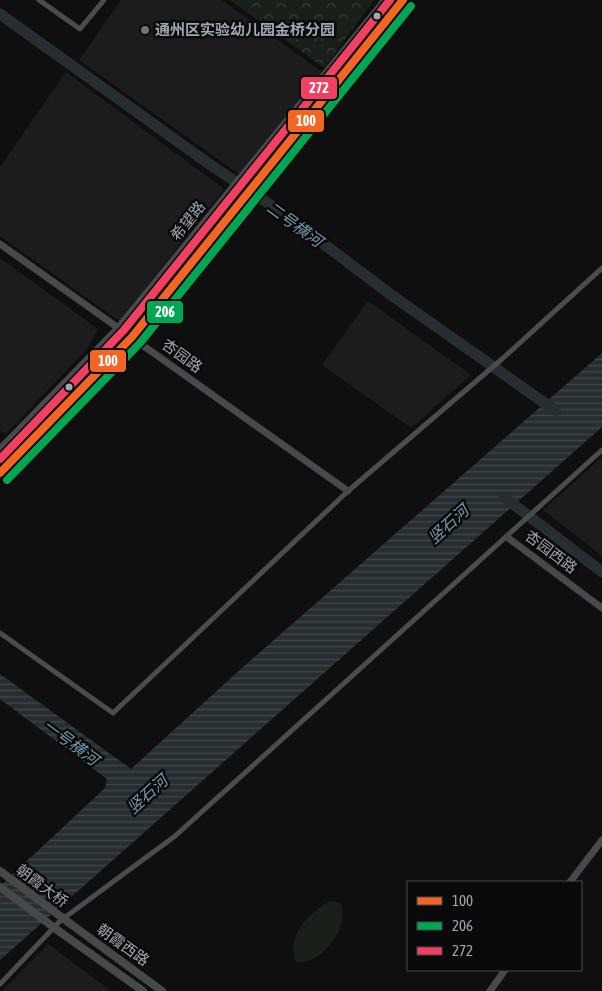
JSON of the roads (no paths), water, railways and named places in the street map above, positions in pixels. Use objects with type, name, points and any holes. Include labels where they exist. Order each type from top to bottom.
[{"type":"main road","name":"希望路","points":[[0,449],[118,328],[385,0]]},
{"type":"main road","name":"希望路","points":[[0,473],[132,337],[403,0]]},
{"type":"main road","name":"杏园路","points":[[0,244],[348,491]]},
{"type":"main road","name":"杏园西路","points":[[507,537],[602,608]]},
{"type":"main road","points":[[571,881],[602,840]]},
{"type":"main road","name":"朝霞大桥","points":[[0,871],[68,922]]},
{"type":"main road","name":"朝霞大桥","points":[[0,886],[60,932]]},
{"type":"main road","name":"朝霞西路","points":[[68,922],[162,991]]},
{"type":"main road","name":"朝霞西路","points":[[60,932],[143,991]]},
{"type":"main road","points":[[490,991],[504,971]]},
{"type":"street","points":[[39,0],[80,29],[104,0]]},
{"type":"street","points":[[0,633],[113,713],[348,491],[502,359],[602,268]]},
{"type":"street","points":[[0,984],[60,921],[175,836],[602,450]]},
{"type":"water","points":[[602,353],[602,427],[0,960],[0,886],[105,788],[107,779],[0,699],[0,674],[131,769],[243,667]]},
{"type":"waterway","name":"二号横河","points":[[0,14],[212,166],[280,211],[390,294],[556,411]]},
{"type":"waterway","points":[[504,497],[602,572]]},
{"type":"place","name":"通州区实验幼儿园金桥分园","points":[[145,30]]},
{"type":"water label","name":"竖石河","points":[[448,524]]},
{"type":"water label","name":"一号横河","points":[[71,742]]},
{"type":"water label","name":"竖石河","points":[[147,794]]}]
